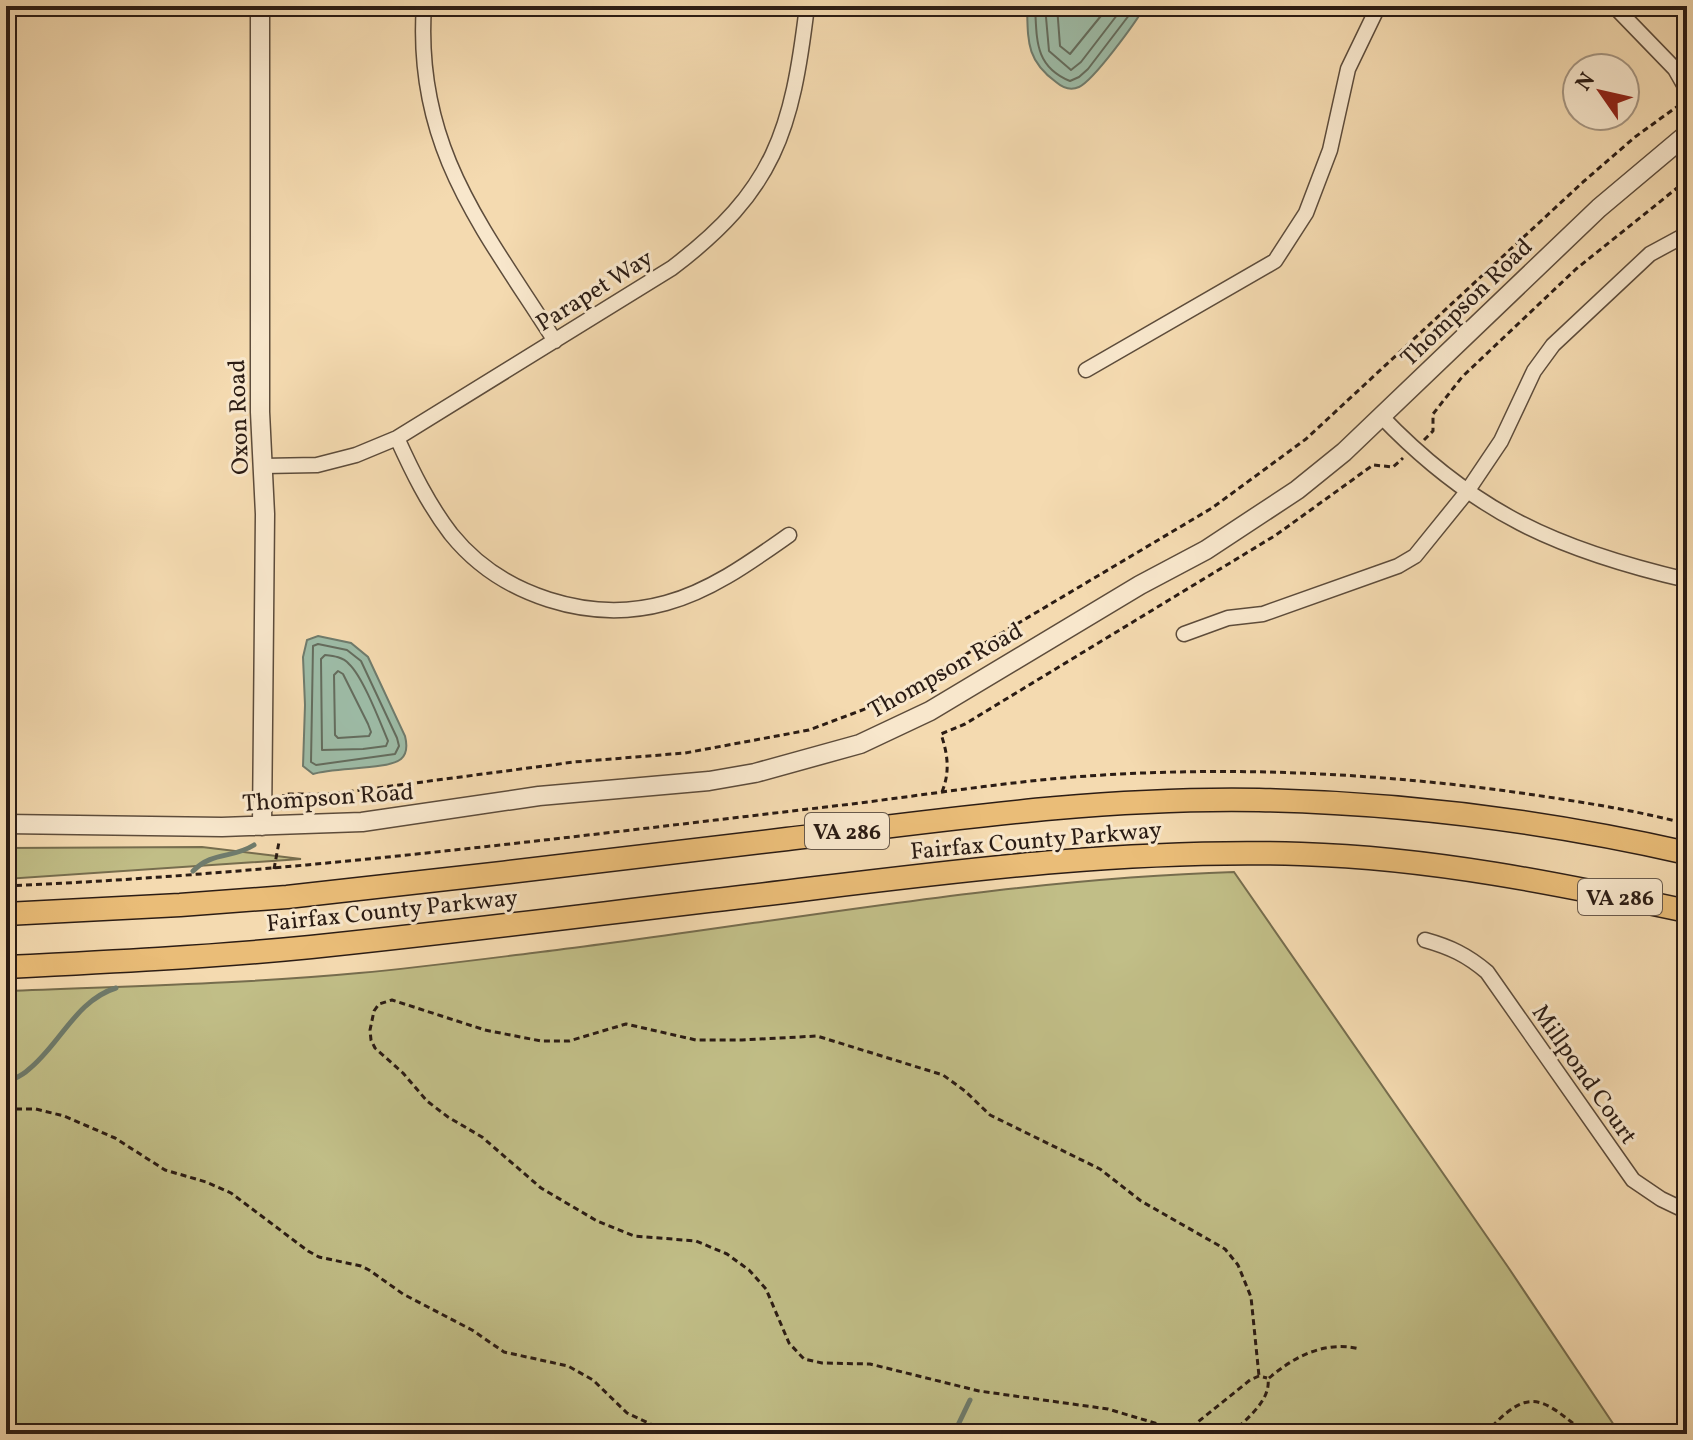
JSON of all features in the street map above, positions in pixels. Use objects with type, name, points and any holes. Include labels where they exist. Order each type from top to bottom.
[{"type":"highway","name":"Fairfax County Parkway","points":[[6,914],[287,897],[1023,811],[1180,801],[1290,801],[1431,810],[1540,823],[1687,853]]},
{"type":"highway","name":"Fairfax County Parkway","points":[[6,967],[309,947],[932,874],[1154,854],[1370,857],[1472,868],[1687,911]]},
{"type":"street","name":"Oxon Road","points":[[260,6],[259,237],[265,514],[262,826]]},
{"type":"street","points":[[424,6],[424,62],[428,98],[443,153],[470,208],[555,341]]},
{"type":"street","name":"Parapet Way","points":[[263,466],[317,465],[356,455],[397,438],[672,268],[710,237],[747,198],[774,153],[792,104],[807,6]]},
{"type":"street","points":[[1086,370],[1275,261],[1306,213],[1330,150],[1348,69],[1381,6]]},
{"type":"street","points":[[1614,6],[1675,69],[1687,90]]},
{"type":"street","name":"Thompson Road","points":[[6,824],[262,826],[362,822],[539,796],[709,781],[770,769],[860,744],[930,711],[1246,525],[1297,490],[1344,452],[1599,208],[1687,134]]},
{"type":"street","points":[[1184,634],[1228,618],[1263,614],[1398,566],[1415,556],[1466,493],[1501,441],[1534,371],[1553,345],[1650,254],[1687,234]]},
{"type":"street","points":[[1381,416],[1413,450],[1466,493],[1503,516],[1553,540],[1634,568],[1687,580]]},
{"type":"street","points":[[397,438],[436,513],[465,549],[510,583],[564,604],[612,611],[666,603],[687,596],[745,565],[789,535]]},
{"type":"street","name":"Millpond Court","points":[[1425,940],[1456,949],[1487,972],[1633,1180],[1653,1194],[1686,1209],[1687,1246]]},
{"type":"path","points":[[284,794],[331,794],[574,762],[685,753],[809,730],[889,700],[1212,508],[1306,439],[1583,182],[1635,137],[1687,100]]},
{"type":"path","points":[[941,734],[948,763],[942,792]]},
{"type":"path","points":[[1259,1376],[1251,1297],[1238,1265],[1225,1249],[1141,1201],[1100,1169],[990,1115],[943,1075],[817,1036],[696,1040],[626,1024],[569,1041],[541,1041],[485,1030],[392,1000],[379,1004],[374,1011],[370,1030],[375,1048],[435,1108],[482,1137],[541,1188],[597,1221],[634,1236],[696,1241],[727,1254],[749,1270],[766,1289],[789,1343],[804,1359],[822,1363],[870,1364],[994,1394],[1108,1409],[1184,1433],[1250,1380],[1259,1376],[1268,1379]]},
{"type":"path","points":[[6,1109],[36,1109],[64,1116],[115,1138],[165,1170],[231,1193],[308,1251],[319,1257],[369,1270],[403,1294],[472,1330],[504,1352],[568,1366],[593,1380],[627,1413],[672,1434]]},
{"type":"path","points":[[1268,1379],[1285,1364],[1308,1352],[1340,1346],[1360,1349]]},
{"type":"path","points":[[1231,1434],[1264,1399],[1268,1379]]},
{"type":"path","points":[[1485,1434],[1514,1407],[1541,1401],[1559,1411],[1586,1434]]},
{"type":"shaded area","points":[[202,847],[301,859],[6,879],[6,848]]},
{"type":"shaded area","points":[[1234,872],[1620,1434],[6,1434],[6,991],[227,982],[384,971],[979,892],[1149,876]]},
{"type":"water","points":[[1027,6],[1145,6],[1094,74],[1079,87],[1070,89],[1046,74],[1034,58],[1029,40]]},
{"type":"water","points":[[318,636],[351,643],[368,657],[405,736],[406,751],[401,759],[385,765],[313,774],[303,766],[303,657],[307,640]]},
{"type":"waterway","points":[[193,871],[208,860],[254,845]]},
{"type":"waterway","points":[[6,1083],[39,1060],[90,1002],[116,988]]},
{"type":"waterway","points":[[947,1434],[958,1425],[970,1400]]}]
